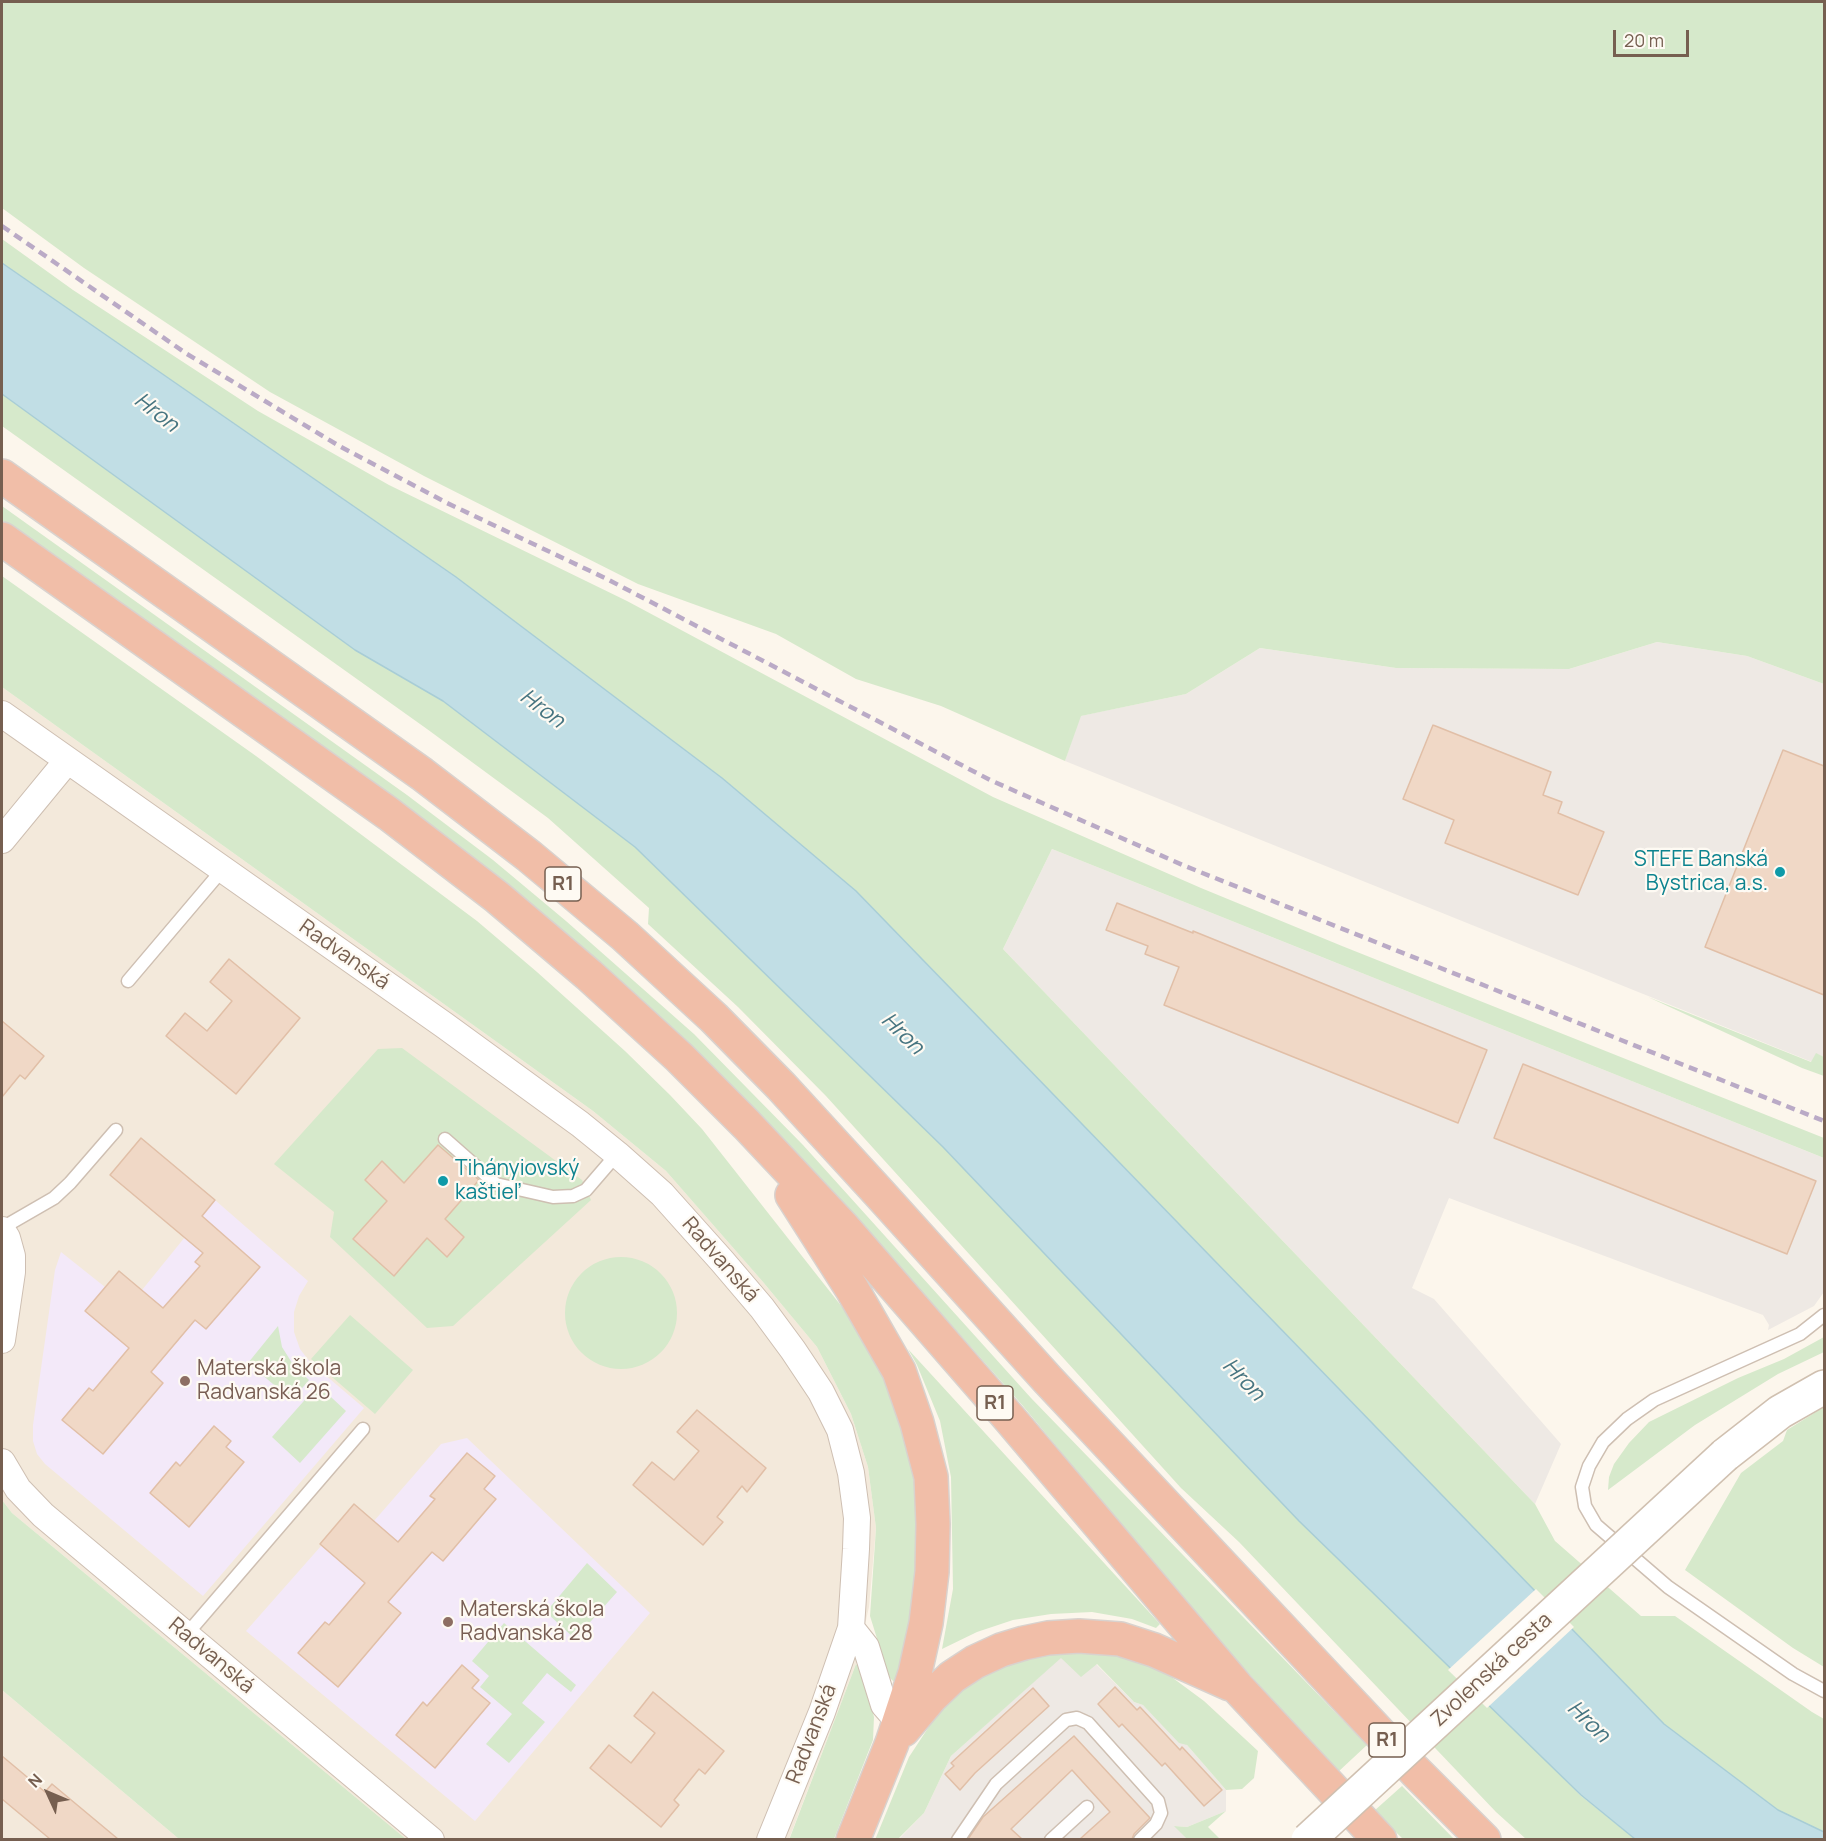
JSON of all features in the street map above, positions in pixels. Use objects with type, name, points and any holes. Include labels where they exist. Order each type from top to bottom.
[{"type":"highway","name":"R1","points":[[2,476],[422,774],[529,856],[625,936],[714,1018],[781,1086],[1048,1380],[1415,1771],[1484,1839]]},
{"type":"highway","name":"R1","points":[[2,539],[389,814],[497,897],[589,975],[680,1057],[843,1227],[1237,1687],[1380,1839]]},
{"type":"highway","points":[[747,1125],[852,1289],[899,1371],[917,1423],[931,1477],[932,1572],[926,1623],[915,1674],[896,1732],[853,1839]]},
{"type":"highway","points":[[896,1732],[952,1677],[975,1662],[1008,1648],[1048,1638],[1079,1636],[1120,1639],[1154,1650],[1237,1687]]},
{"type":"main road","name":"Zvolenská cesta","points":[[1308,1839],[1725,1455],[1780,1412],[1824,1388]]},
{"type":"street","name":"Radvanská","points":[[2,714],[444,1025],[580,1124],[662,1194],[762,1308],[793,1350],[821,1392],[840,1430],[851,1473],[857,1518],[851,1628],[822,1712],[770,1839]]},
{"type":"street","points":[[2,840],[68,760]]},
{"type":"street","points":[[2,1229],[12,1256],[12,1272],[2,1341]]},
{"type":"street","name":"Radvanská","points":[[2,1462],[18,1489],[43,1515],[431,1839]]},
{"type":"street","points":[[851,1628],[866,1647],[884,1705],[896,1732]]},
{"type":"lane","points":[[128,981],[223,869]]},
{"type":"lane","points":[[2,1229],[54,1198],[116,1130]]},
{"type":"lane","points":[[445,1139],[496,1184],[553,1197],[573,1196],[586,1190],[617,1154]]},
{"type":"lane","points":[[1824,1315],[1800,1334],[1665,1395],[1627,1419],[1603,1442],[1589,1466],[1582,1487],[1585,1506],[1596,1525],[1668,1587],[1793,1674],[1824,1691]]},
{"type":"lane","points":[[186,1635],[363,1429]]},
{"type":"lane","points":[[958,1839],[996,1784],[1066,1720],[1077,1718],[1088,1723],[1158,1801],[1161,1813],[1156,1824],[1140,1839]]},
{"type":"lane","points":[[1051,1839],[1087,1807]]},
{"type":"shaded area","points":[[1657,642],[1747,656],[1824,684],[1824,1057],[1816,1054],[1812,1062],[1065,761],[1080,716],[1186,694],[1260,648],[1396,668],[1569,669]]},
{"type":"shaded area","points":[[2,687],[593,1111],[666,1171],[817,1347],[851,1414],[868,1467],[876,1528],[869,1607],[856,1664],[789,1839],[406,1839],[12,1513],[2,1500]]},
{"type":"shaded area","points":[[1052,849],[1824,1158],[1824,1292],[1814,1306],[1768,1330],[1769,1325],[1763,1315],[1449,1198],[1412,1288],[1434,1299],[1561,1444],[1535,1504],[1003,949]]},
{"type":"shaded area","name":"Materská škola Radvanská 26","points":[[215,1200],[308,1281],[299,1296],[294,1312],[294,1332],[300,1349],[310,1362],[364,1408],[203,1596],[45,1464],[37,1454],[33,1441],[33,1425],[55,1270],[61,1252],[105,1287],[119,1271],[142,1290]]},
{"type":"shaded area","name":"Materská škola Radvanská 28","points":[[467,1438],[650,1613],[475,1821],[246,1631],[321,1546],[320,1544],[354,1504],[374,1521],[441,1444]]},
{"type":"shaded area","points":[[1061,1657],[1096,1664],[1134,1702],[1143,1705],[1187,1745],[1226,1790],[1226,1811],[1187,1827],[1175,1826],[1187,1839],[898,1840],[924,1813],[951,1756]]},
{"type":"shaded area","points":[[2,1690],[179,1839],[2,1839]]},
{"type":"green space","points":[[2,2],[1824,2],[1824,684],[1747,656],[1657,642],[1569,669],[1396,668],[1260,648],[1186,694],[1081,716],[1065,761],[941,706],[856,679],[776,634],[638,584],[424,476],[270,392],[84,268],[2,208]]},
{"type":"green space","points":[[2,239],[73,290],[258,411],[389,485],[627,601],[993,797],[1201,888],[1342,946],[1824,1138],[1824,1158],[1052,849],[1003,949],[1535,1504],[1555,1541],[1641,1616],[1675,1616],[1824,1719],[1824,1832],[1778,1810],[1664,1724],[856,891],[722,778],[456,577],[2,263]]},
{"type":"green space","points":[[2,393],[355,650],[443,701],[635,847],[943,1147],[1580,1795],[1635,1839],[1526,1839],[1496,1812],[1239,1542],[1181,1488],[826,1096],[738,1007],[648,924],[649,908],[548,818],[2,426]]},
{"type":"green space","points":[[2,506],[407,795],[493,860],[694,1034],[803,1145],[1031,1398],[1367,1745],[1338,1772],[1195,1614],[1023,1406],[909,1277],[795,1153],[686,1041],[560,928],[487,868],[326,749],[2,520]]},
{"type":"green space","points":[[2,576],[256,756],[477,921],[625,1051],[702,1129],[846,1312],[873,1357],[892,1398],[908,1445],[917,1502],[915,1611],[897,1680],[893,1681],[889,1677],[870,1616],[876,1528],[868,1467],[851,1414],[817,1347],[666,1171],[593,1111],[2,687]]},
{"type":"green space","points":[[1648,997],[1811,1062],[1816,1053],[1824,1057],[1824,1076],[1802,1068]]},
{"type":"green space","points":[[402,1048],[582,1180],[591,1200],[453,1326],[427,1328],[330,1237],[334,1212],[274,1164],[378,1049]]},
{"type":"green space","points":[[621,1257],[642,1261],[660,1274],[673,1292],[677,1313],[673,1334],[660,1352],[642,1365],[621,1369],[600,1365],[582,1352],[569,1334],[565,1313],[569,1292],[582,1274],[600,1261]]},
{"type":"green space","points":[[350,1315],[413,1370],[375,1414],[311,1359]]},
{"type":"green space","points":[[278,1326],[282,1347],[294,1366],[309,1380],[292,1400],[248,1363]]},
{"type":"green space","points":[[1824,1337],[1824,1352],[1778,1374],[1695,1425],[1608,1490],[1609,1477],[1614,1464],[1629,1443],[1649,1422],[1738,1378],[1784,1359]]},
{"type":"green space","points":[[908,1349],[1160,1624],[1156,1628],[1132,1619],[1092,1612],[1051,1614],[1013,1620],[977,1632],[942,1649],[953,1589],[951,1477],[940,1421]]},
{"type":"green space","points":[[318,1385],[346,1411],[300,1463],[272,1437]]},
{"type":"green space","points":[[1824,1407],[1824,1667],[1793,1648],[1685,1570],[1741,1473],[1783,1441],[1787,1430]]},
{"type":"green space","points":[[2,1500],[12,1513],[406,1839],[179,1839],[2,1690]]},
{"type":"green space","points":[[587,1563],[617,1592],[575,1639],[546,1612]]},
{"type":"green space","points":[[504,1623],[576,1685],[571,1692],[547,1673],[522,1703],[545,1722],[509,1763],[486,1744],[512,1714],[480,1687],[489,1676],[472,1661]]},
{"type":"green space","points":[[1091,1651],[1122,1654],[1158,1667],[1204,1701],[1258,1751],[1254,1778],[1242,1789],[1226,1790],[1187,1745],[1179,1743],[1143,1705],[1134,1702],[1097,1664],[1081,1677],[1061,1658],[951,1756],[924,1813],[898,1839],[875,1840],[909,1757],[948,1701],[971,1680],[998,1666],[1032,1656]]},
{"type":"green space","points":[[856,1664],[862,1672],[874,1717],[873,1740],[834,1839],[789,1840]]},
{"type":"green space","points":[[1402,1786],[1454,1839],[1403,1839],[1374,1811]]},
{"type":"green space","points":[[1226,1811],[1208,1827],[1220,1839],[1187,1839],[1174,1826],[1187,1827]]},
{"type":"water","name":"Hron","points":[[2,263],[456,577],[722,778],[856,891],[1664,1724],[1778,1810],[1824,1832],[1824,1839],[1635,1839],[1581,1795],[1299,1521],[943,1147],[635,847],[443,701],[355,650],[2,394]]},
{"type":"pier","points":[[1536,1589],[1574,1627],[1487,1708],[1448,1670]]},
{"type":"building","points":[[1433,725],[1551,772],[1543,795],[1562,802],[1558,813],[1604,832],[1578,895],[1445,843],[1454,820],[1403,799]]},
{"type":"building","name":"STEFE Banská Bystrica, a.s.","points":[[1783,750],[1824,766],[1824,995],[1705,947]]},
{"type":"building","points":[[1117,903],[1193,933],[1193,931],[1487,1050],[1458,1123],[1164,1005],[1179,967],[1145,954],[1148,946],[1106,930]]},
{"type":"building","points":[[229,959],[300,1018],[236,1094],[166,1036],[185,1013],[207,1031],[232,1001],[210,982]]},
{"type":"building","points":[[2,1021],[44,1056],[25,1079],[20,1075],[2,1097]]},
{"type":"building","points":[[1523,1064],[1816,1181],[1787,1254],[1494,1138]]},
{"type":"building","points":[[141,1138],[215,1200],[202,1216],[260,1267],[206,1329],[195,1320],[151,1372],[163,1383],[103,1454],[62,1420],[89,1388],[93,1391],[129,1348],[85,1311],[119,1271],[163,1308],[200,1266],[195,1262],[203,1253],[110,1175]]},
{"type":"building","name":"Tihányiovský kaštieľ","points":[[438,1145],[479,1180],[445,1219],[464,1237],[447,1257],[427,1238],[394,1276],[353,1239],[387,1201],[365,1180],[382,1161],[404,1183]]},
{"type":"building","points":[[697,1410],[766,1468],[747,1492],[742,1486],[717,1517],[723,1522],[703,1545],[633,1485],[652,1462],[674,1480],[699,1451],[677,1432]]},
{"type":"building","points":[[214,1426],[231,1441],[226,1447],[244,1462],[189,1527],[150,1493],[176,1462],[180,1466]]},
{"type":"building","points":[[467,1453],[495,1476],[484,1489],[496,1499],[443,1561],[432,1552],[388,1602],[401,1613],[338,1687],[298,1653],[325,1622],[329,1625],[365,1583],[320,1544],[354,1504],[398,1542],[435,1499],[430,1496]]},
{"type":"building","points":[[462,1665],[479,1680],[472,1688],[490,1703],[435,1768],[396,1735],[423,1702],[427,1706]]},
{"type":"building","points":[[1115,1687],[1137,1710],[1140,1707],[1180,1750],[1182,1747],[1222,1790],[1204,1806],[1165,1763],[1162,1766],[1122,1724],[1119,1727],[1098,1704]]},
{"type":"building","points":[[1033,1688],[1049,1706],[975,1773],[960,1790],[945,1774],[954,1766],[951,1763]]},
{"type":"building","points":[[653,1692],[724,1751],[705,1774],[699,1769],[674,1800],[679,1805],[661,1827],[590,1768],[609,1745],[631,1763],[655,1733],[634,1716]]},
{"type":"building","points":[[1074,1736],[1150,1818],[1132,1839],[1080,1839],[1110,1812],[1072,1770],[1011,1829],[1022,1839],[968,1839],[983,1817]]},
{"type":"building","points":[[2,1756],[45,1792],[52,1784],[118,1839],[50,1839],[2,1799]]},
{"type":"railway","points":[[2,226],[187,354],[341,447],[447,503],[607,579],[990,780],[1185,866],[1824,1121]]},
{"type":"place","name":"STEFE Banská Bystrica, a.s.","points":[[1780,872]]},
{"type":"place","name":"Tihányiovský kaštieľ","points":[[443,1181]]},
{"type":"place","name":"Materská škola Radvanská 26","points":[[185,1381]]},
{"type":"place","name":"Materská škola Radvanská 28","points":[[448,1622]]}]
